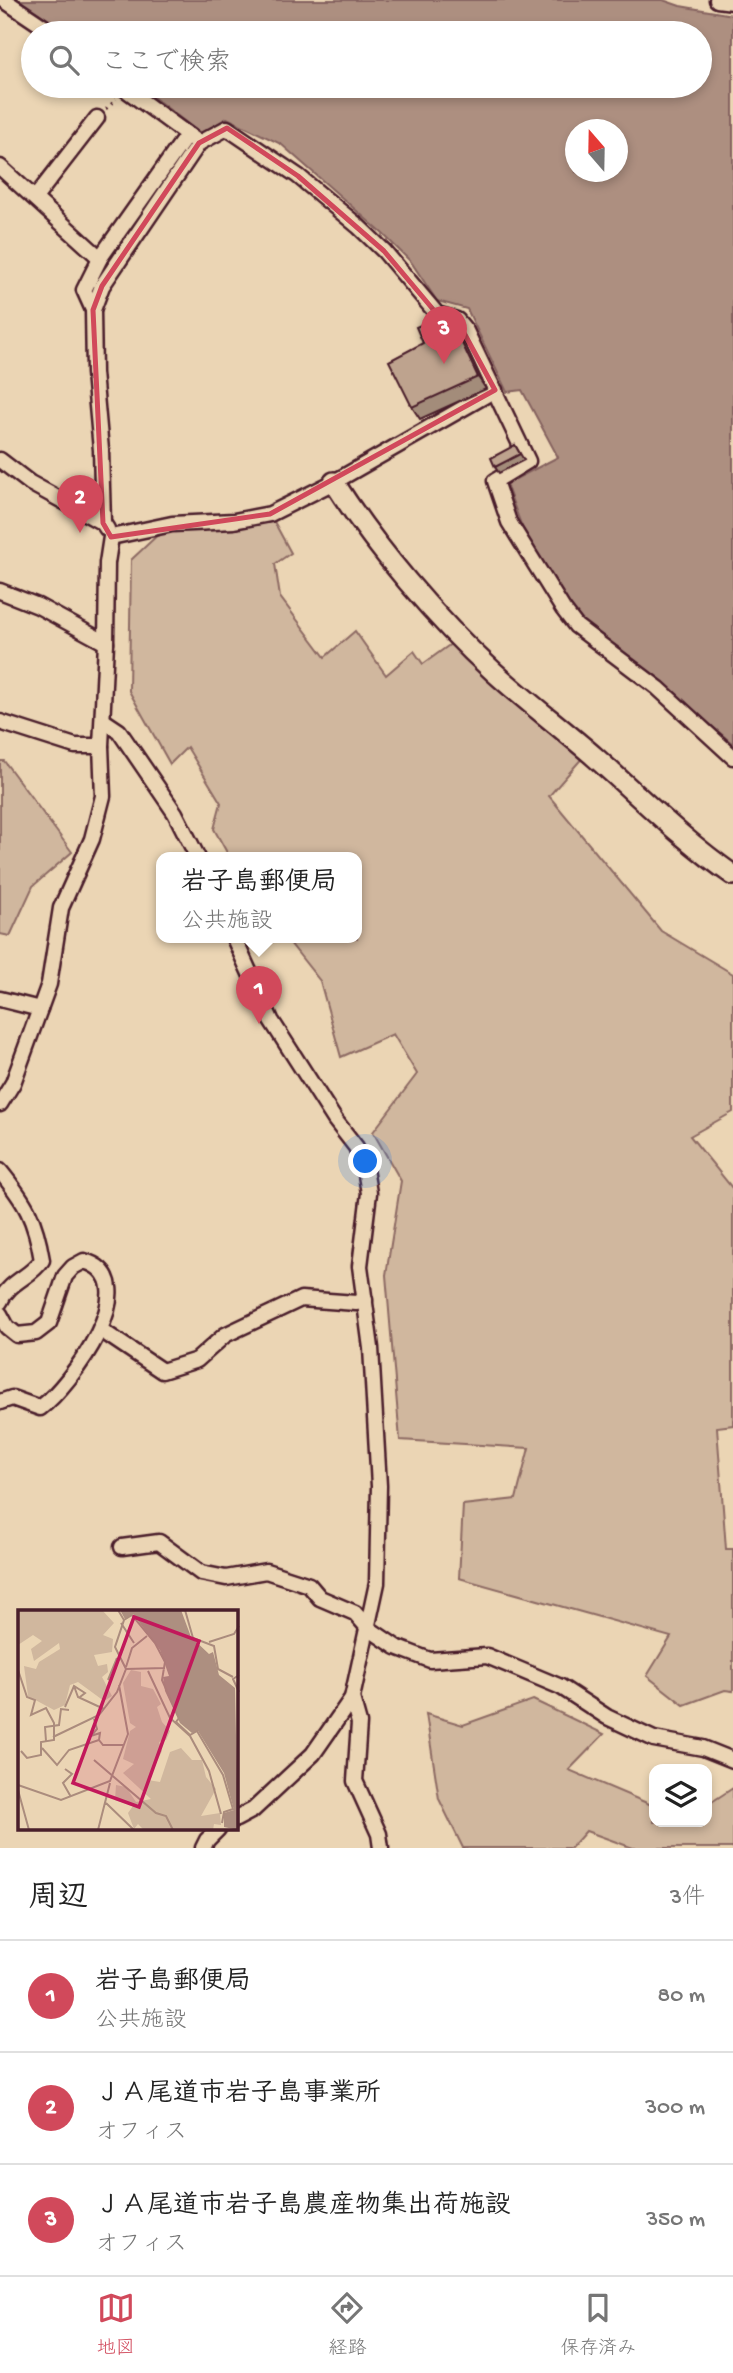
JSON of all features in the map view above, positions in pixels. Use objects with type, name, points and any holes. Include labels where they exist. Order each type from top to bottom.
[{"type":"street","points":[[4,0],[35,21]]},
{"type":"street","points":[[717,0],[733,2]]},
{"type":"street","points":[[138,98],[193,139]]},
{"type":"street","points":[[35,198],[97,118]]},
{"type":"street","points":[[93,310],[84,290],[100,258],[193,139],[227,128],[298,176],[384,251],[437,314],[457,320],[466,331],[528,461],[495,481],[509,522],[563,609],[576,626],[657,688],[733,757]]},
{"type":"street","points":[[0,1104],[13,1083],[49,984],[61,908],[92,839],[103,796],[101,746],[107,643],[107,563],[111,537],[103,523],[93,310],[102,286],[193,139]]},
{"type":"street","points":[[0,167],[100,258]]},
{"type":"street","points":[[111,537],[172,524],[250,519],[286,507],[495,390]]},
{"type":"street","points":[[0,460],[30,483],[103,523]]},
{"type":"street","points":[[334,482],[368,531],[437,613],[495,673],[594,756],[668,823],[733,875]]},
{"type":"street","points":[[0,591],[38,606],[107,643]]},
{"type":"street","points":[[104,721],[119,731],[126,741],[175,813],[195,852]]},
{"type":"street","points":[[0,722],[75,746],[101,746]]},
{"type":"street","points":[[236,943],[271,1020],[335,1120],[356,1147],[365,1169],[369,1193],[360,1266],[371,1348],[379,1486],[377,1583],[352,1698],[313,1754],[253,1810],[238,1818]]},
{"type":"street","points":[[0,999],[40,1009]]},
{"type":"street","points":[[0,1171],[24,1200],[37,1234],[42,1259],[37,1268],[5,1291],[0,1302]]},
{"type":"street","points":[[0,1314],[7,1327],[18,1335],[36,1333],[49,1323],[65,1276],[73,1267],[84,1261],[95,1264],[106,1273],[110,1289],[100,1330],[90,1349],[49,1401],[40,1408],[12,1398],[0,1402]]},
{"type":"street","points":[[100,1330],[162,1371],[197,1360],[225,1335],[301,1299],[356,1303],[365,1300]]},
{"type":"street","points":[[122,1547],[159,1542],[201,1573],[226,1578],[266,1572],[309,1585],[320,1598],[355,1613],[368,1628],[396,1647],[430,1660],[487,1657],[561,1687],[607,1717],[654,1739],[703,1748],[733,1760]]},
{"type":"street","points":[[352,1698],[359,1723],[355,1781],[379,1834],[381,1848]]},
{"type":"street","points":[[203,1848],[217,1830]]},
{"type":"path","points":[[97,118],[114,98]]},
{"type":"highlighted area","points":[[227,128],[298,176],[384,251],[437,314],[457,320],[495,390],[270,514],[111,537],[103,523],[93,310],[102,286],[199,143]]},
{"type":"shaded area","points":[[18,0],[663,0],[680,6],[733,15],[733,744],[664,685],[576,617],[522,527],[506,484],[558,457],[522,390],[507,392],[467,309],[437,301],[411,262],[281,144],[227,118],[201,134],[154,98],[712,98],[712,21],[50,21]]},
{"type":"shaded area","points":[[271,516],[291,553],[275,564],[280,597],[325,657],[355,631],[386,675],[414,651],[423,664],[455,641],[584,756],[549,796],[661,931],[733,974],[733,1112],[690,1136],[733,1189],[733,1425],[717,1427],[726,1549],[733,1549],[733,1691],[725,1690],[684,1705],[647,1676],[671,1637],[459,1578],[463,1505],[516,1499],[529,1448],[400,1440],[386,1275],[401,1181],[373,1132],[417,1074],[393,1034],[341,1057],[320,981],[290,943],[362,943],[362,852],[227,852],[214,829],[221,803],[187,747],[170,764],[129,691],[131,560],[163,530]]},
{"type":"shaded area","points":[[0,761],[4,761],[72,852],[33,886],[10,936],[0,934]]},
{"type":"shaded area","points":[[533,1700],[604,1734],[569,1770],[649,1804],[649,1827],[712,1827],[712,1802],[733,1788],[733,1848],[633,1848],[586,1831],[571,1848],[463,1848],[439,1799],[426,1714],[463,1725]]},
{"type":"building","points":[[445,314],[452,322],[478,377],[412,407],[389,361],[423,343],[416,327]]},
{"type":"building","points":[[515,445],[520,454],[495,467],[491,458]]},
{"type":"place","name":"ＪＡ尾道市岩子島農産物集出荷施設","points":[[444,364]]},
{"type":"place","name":"ＪＡ尾道市岩子島事業所","points":[[80,533]]},
{"type":"place","name":"岩子島郵便局","points":[[259,1024]]}]
